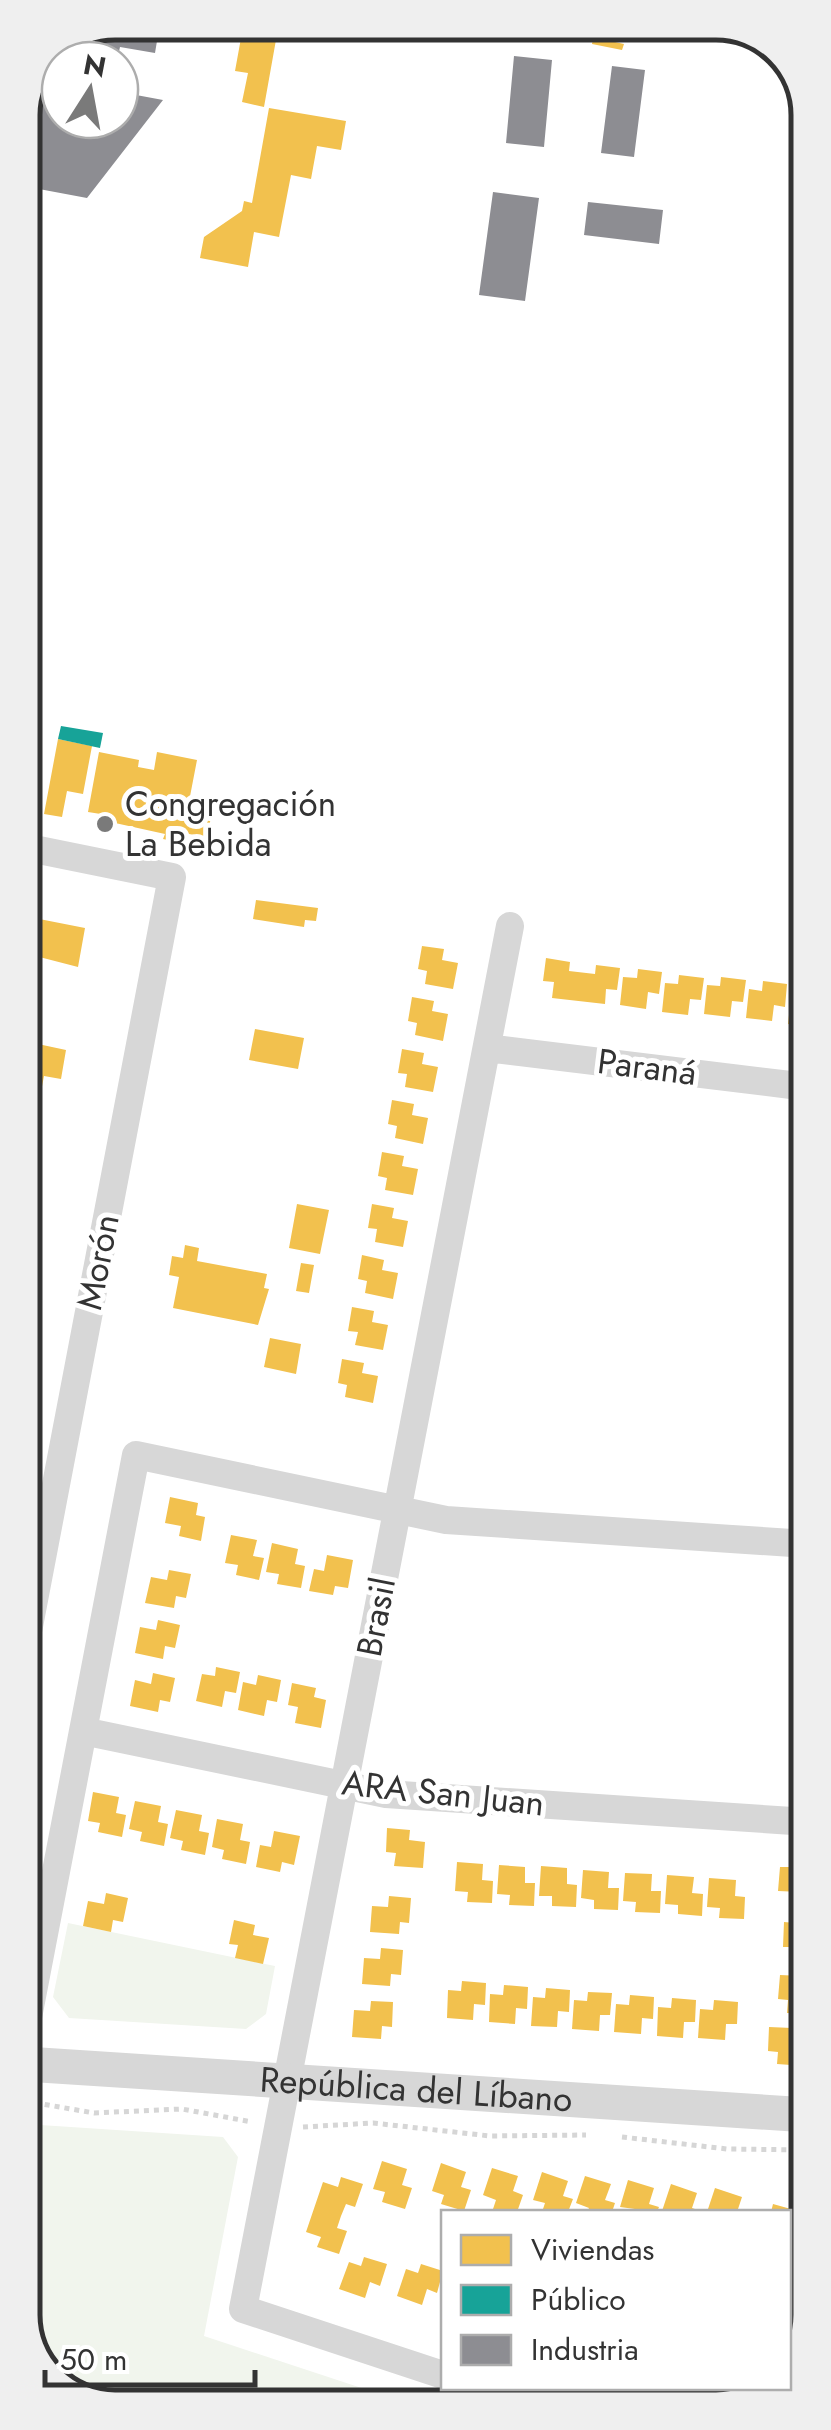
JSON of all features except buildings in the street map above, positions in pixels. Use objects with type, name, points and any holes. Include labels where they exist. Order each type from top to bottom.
[{"type":"street","name":"Morón","points":[[40,850],[172,876],[40,1568]]},
{"type":"street","name":"Brasil","points":[[441,2375],[243,2309],[510,926]]},
{"type":"street","name":"Paraná","points":[[486,1048],[791,1085]]},
{"type":"street","points":[[40,1954],[136,1456],[446,1520],[791,1543]]},
{"type":"street","name":"ARA San Juan","points":[[83,1731],[386,1794],[791,1821]]},
{"type":"street","name":"República del Líbano","points":[[40,2065],[791,2114]]},
{"type":"path","points":[[40,2103],[94,2113],[182,2109],[278,2125],[372,2123],[490,2136],[595,2135]]},
{"type":"path","points":[[606,2136],[716,2148],[791,2150]]},
{"type":"shaded area","points":[[68,1923],[275,1966],[266,2014],[246,2029],[69,2018],[53,1997]]},
{"type":"shaded area","points":[[40,2125],[223,2137],[238,2157],[204,2336],[368,2390],[110,2390],[86,2384],[66,2371],[50,2352],[40,2315]]},
{"type":"place","name":"Congregación La Bebida","points":[[105,824]]}]
